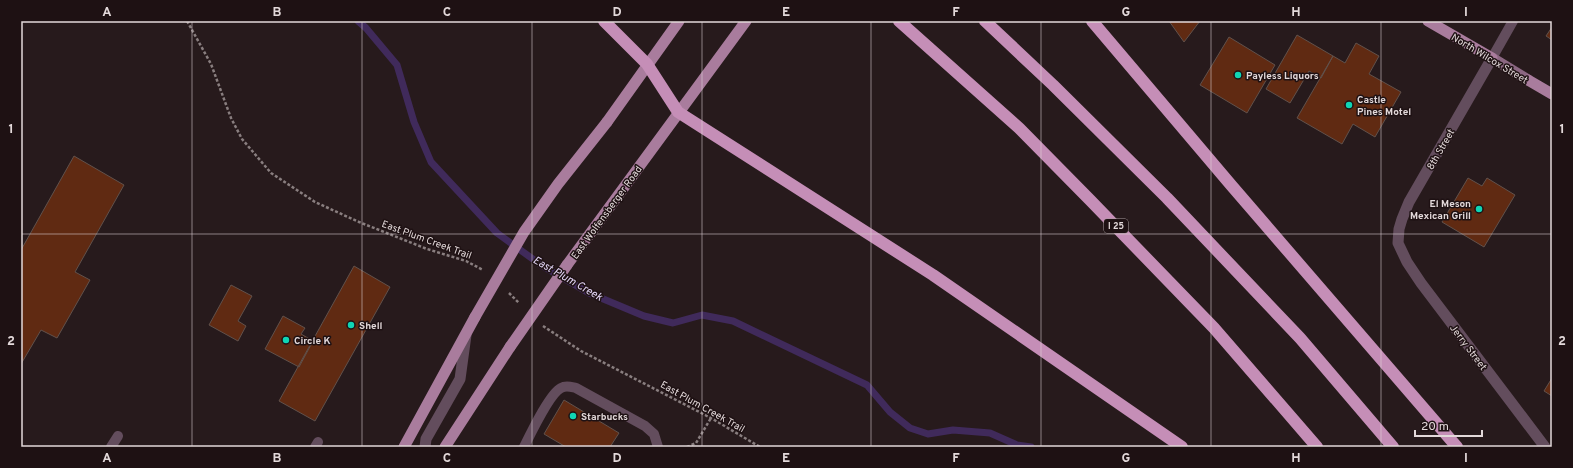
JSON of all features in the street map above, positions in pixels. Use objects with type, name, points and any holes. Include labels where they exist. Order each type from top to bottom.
[{"type":"highway","points":[[604,21],[647,64],[678,112],[933,275],[1182,447]]},
{"type":"highway","name":"I 25","points":[[899,21],[1019,128],[1090,200],[1214,328],[1317,447]]},
{"type":"highway","points":[[985,21],[1053,85],[1167,198],[1300,338],[1393,447]]},
{"type":"highway","points":[[1092,21],[1457,447]]},
{"type":"main road","points":[[404,447],[475,317],[524,232],[558,184],[607,122],[647,64],[680,21]]},
{"type":"main road","name":"East Wolfensberger Road","points":[[445,447],[510,347],[566,265],[746,21]]},
{"type":"main road","name":"North Wilcox Street","points":[[1428,21],[1552,94]]},
{"type":"street","name":"8th Street","points":[[1398,243],[1399,229],[1409,202],[1492,58]]},
{"type":"street","name":"Jerry Street","points":[[1398,243],[1406,262],[1421,283],[1545,447]]},
{"type":"street","points":[[425,447],[426,439],[460,379],[466,335]]},
{"type":"lane","points":[[1492,58],[1513,21]]},
{"type":"lane","points":[[524,447],[552,396],[559,388],[567,386],[576,388],[645,426],[654,434],[658,447]]},
{"type":"lane","points":[[111,447],[118,436]]},
{"type":"path","name":"East Plum Creek Trail","points":[[187,21],[211,64],[231,118],[242,139],[271,173],[315,202],[340,214],[394,237],[466,261],[486,272]]},
{"type":"path","points":[[509,292],[520,304]]},
{"type":"path","name":"East Plum Creek Trail","points":[[542,325],[581,351],[711,418],[760,447]]},
{"type":"path","points":[[687,447],[696,443],[711,418]]},
{"type":"building","points":[[1169,21],[1200,21],[1184,42]]},
{"type":"building","points":[[1552,27],[1552,40],[1546,36]]},
{"type":"building","points":[[1297,35],[1333,56],[1321,78],[1309,71],[1290,103],[1266,89]]},
{"type":"building","name":"Payless Liquors","points":[[1229,37],[1275,65],[1247,113],[1200,85]]},
{"type":"building","name":"Castle Pines Motel","points":[[1356,43],[1379,56],[1369,74],[1401,92],[1375,137],[1353,124],[1342,144],[1297,118],[1333,56],[1345,63]]},
{"type":"building","points":[[74,156],[124,185],[75,272],[90,280],[57,338],[41,330],[21,364],[21,250]]},
{"type":"building","name":"El Meson Mexican Grill","points":[[1468,178],[1482,186],[1487,178],[1515,195],[1484,247],[1442,222]]},
{"type":"building","points":[[354,266],[390,287],[315,421],[279,401]]},
{"type":"building","points":[[231,285],[252,296],[238,321],[246,326],[238,341],[209,325]]},
{"type":"building","points":[[283,316],[305,328],[301,334],[313,341],[299,367],[265,349]]},
{"type":"building","points":[[1552,378],[1552,396],[1544,391]]},
{"type":"building","name":"Starbucks","points":[[564,400],[619,433],[610,447],[566,447],[544,434]]},
{"type":"waterway","name":"East Plum Creek","points":[[358,21],[366,28],[397,65],[414,122],[431,162],[497,233],[541,265],[589,293],[644,316],[673,323],[702,315],[733,321],[867,385],[890,412],[910,428],[928,434],[953,430],[990,433],[1017,445],[1031,447]]},
{"type":"place","name":"Payless Liquors","points":[[1238,75]]},
{"type":"place","name":"Castle Pines Motel","points":[[1349,105]]},
{"type":"place","name":"El Meson Mexican Grill","points":[[1479,209]]},
{"type":"place","name":"Shell","points":[[351,325]]},
{"type":"place","name":"Circle K","points":[[286,340]]},
{"type":"place","name":"Starbucks","points":[[573,416]]}]
